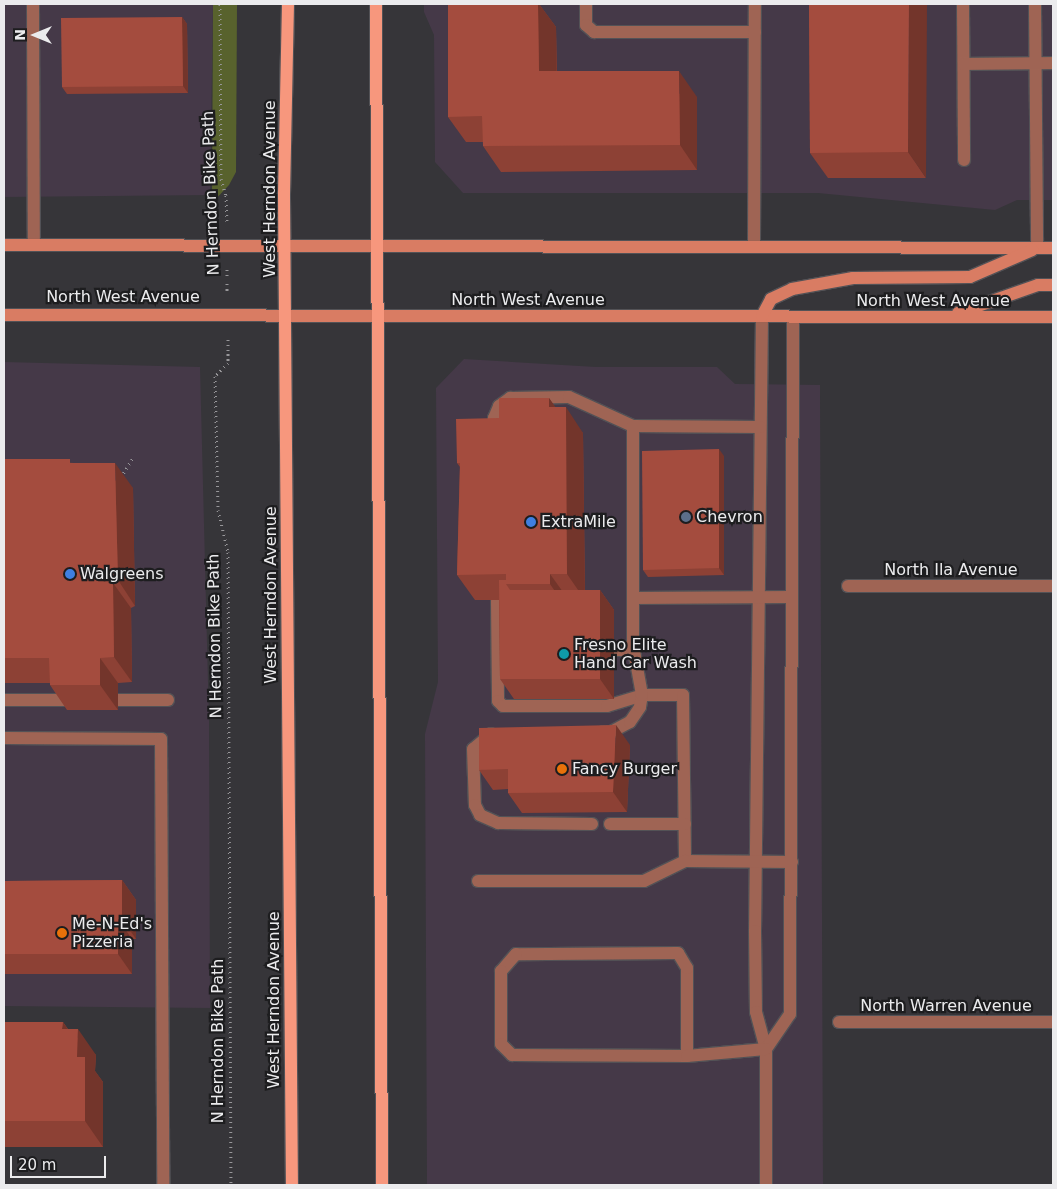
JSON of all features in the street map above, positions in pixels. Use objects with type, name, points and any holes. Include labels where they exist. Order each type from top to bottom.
[{"type":"main road","name":"West Herndon Avenue","points":[[288,4],[285,244],[292,1185]]},
{"type":"main road","points":[[376,4],[375,316],[382,1185]]},
{"type":"main road","points":[[4,245],[285,244],[1053,248]]},
{"type":"main road","points":[[762,316],[771,299],[792,289],[853,278],[970,277],[1036,248]]},
{"type":"main road","points":[[948,317],[1038,285],[1053,284]]},
{"type":"main road","name":"North West Avenue","points":[[4,314],[286,313],[375,316],[1053,317]]},
{"type":"street","points":[[33,4],[34,245]]},
{"type":"street","points":[[586,4],[586,25],[594,32],[755,32]]},
{"type":"street","points":[[754,247],[755,4]]},
{"type":"street","points":[[963,4],[964,160]]},
{"type":"street","points":[[1034,4],[1036,248]]},
{"type":"street","points":[[964,64],[1053,63]]},
{"type":"street","points":[[762,316],[756,1012],[766,1049],[766,1185]]},
{"type":"street","points":[[766,1049],[790,1014],[793,317]]},
{"type":"street","points":[[495,447],[494,418],[499,406],[510,398],[569,397],[614,420],[632,426],[760,427]]},
{"type":"street","points":[[592,732],[611,732],[630,722],[640,707],[642,695],[632,644],[632,426]]},
{"type":"street","name":"North Ila Avenue","points":[[848,586],[1053,586]]},
{"type":"street","points":[[632,598],[791,597]]},
{"type":"street","points":[[497,602],[498,701],[504,706],[607,706],[642,695],[684,695],[684,861]]},
{"type":"street","points":[[498,641],[502,649],[509,652]]},
{"type":"street","points":[[584,651],[621,650],[632,644]]},
{"type":"street","points":[[4,700],[168,700]]},
{"type":"street","points":[[506,731],[497,731],[483,738],[474,749],[474,805],[480,815],[498,823],[592,824]]},
{"type":"street","points":[[4,738],[160,739],[163,1185]]},
{"type":"street","points":[[610,824],[684,824]]},
{"type":"street","points":[[478,881],[644,881],[684,861],[792,862]]},
{"type":"street","points":[[687,1056],[687,968],[678,953],[516,954],[501,971],[501,1044],[512,1055],[687,1056],[766,1049]]},
{"type":"street","name":"North Warren Avenue","points":[[839,1022],[1053,1022]]},
{"type":"path","name":"N Herndon Bike Path","points":[[220,4],[221,179],[226,195],[228,363],[215,376],[218,510],[228,552],[231,1185]]},
{"type":"path","points":[[114,482],[133,458]]},
{"type":"shaded area","points":[[4,4],[213,4],[210,195],[4,197]]},
{"type":"shaded area","points":[[424,4],[1053,4],[1053,200],[1017,200],[995,210],[818,193],[463,193],[435,162],[434,35],[424,12]]},
{"type":"shaded area","points":[[464,359],[596,367],[717,367],[735,384],[820,385],[823,1185],[427,1185],[425,734],[438,682],[436,388]]},
{"type":"shaded area","points":[[4,362],[200,367],[209,722],[210,1008],[4,1006]]},
{"type":"green space","points":[[213,4],[237,4],[236,172],[229,185],[212,203]]},
{"type":"building","points":[[448,4],[538,4],[539,71],[679,71],[680,145],[483,146],[482,116],[448,117]]},
{"type":"building","points":[[809,4],[909,4],[908,152],[810,153]]},
{"type":"building","points":[[182,17],[183,86],[62,87],[61,18]]},
{"type":"building","name":"ExtraMile","points":[[499,398],[549,398],[549,407],[566,407],[567,574],[550,574],[550,584],[506,584],[506,574],[457,575],[460,463],[457,463],[456,419],[499,418]]},
{"type":"building","name":"Chevron","points":[[719,449],[719,568],[643,570],[642,451]]},
{"type":"building","name":"Walgreens","points":[[4,459],[70,459],[70,463],[115,463],[118,580],[113,583],[114,657],[100,658],[100,685],[50,685],[49,658],[4,658]]},
{"type":"building","name":"Fresno Elite Hand Car Wash","points":[[499,580],[506,580],[510,590],[600,590],[600,679],[500,679]]},
{"type":"building","name":"Fancy Burger","points":[[616,725],[613,792],[508,793],[508,769],[479,770],[479,728]]},
{"type":"building","points":[[122,880],[122,919],[118,919],[118,954],[4,954],[4,881]]},
{"type":"building","points":[[4,1022],[63,1022],[62,1029],[78,1029],[77,1057],[85,1057],[85,1121],[4,1121]]},
{"type":"place","name":"Chevron","points":[[686,517]]},
{"type":"place","name":"ExtraMile","points":[[531,522]]},
{"type":"place","name":"Walgreens","points":[[70,574]]},
{"type":"place","name":"Fresno Elite Hand Car Wash","points":[[564,654]]},
{"type":"place","name":"Fancy Burger","points":[[562,769]]},
{"type":"place","name":"Me-N-Ed's Pizzeria","points":[[62,933]]}]
